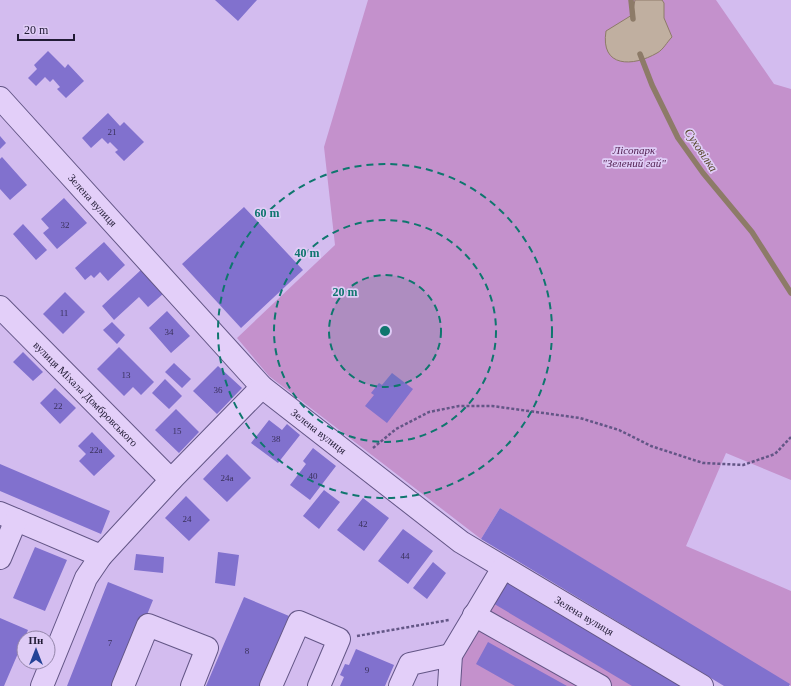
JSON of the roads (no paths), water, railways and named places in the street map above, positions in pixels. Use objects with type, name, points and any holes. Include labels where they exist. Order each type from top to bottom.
[{"type":"street","name":"Зелена вулиця","points":[[0,98],[262,387],[461,542],[702,686]]},
{"type":"street","name":"вулиця Міхала Домбровського","points":[[0,307],[171,480]]},
{"type":"street","points":[[42,686],[86,578],[101,556],[171,480],[262,387]]},
{"type":"street","points":[[0,558],[8,516],[101,556]]},
{"type":"street","points":[[449,686],[451,655],[503,568]]},
{"type":"street","points":[[474,615],[600,686]]},
{"type":"street","points":[[271,686],[299,622],[339,639],[319,686]]},
{"type":"street","points":[[123,686],[148,624],[207,648],[192,686]]},
{"type":"street","points":[[400,686],[410,664],[451,655]]},
{"type":"waterway","name":"Суховілка","points":[[631,0],[633,19]]},
{"type":"waterway","name":"Суховілка","points":[[640,54],[652,85],[678,138],[703,173],[752,232],[791,293]]},
{"type":"park label","name":"Лісопарк \"Зелений гай\"","points":[[634,156]]}]
